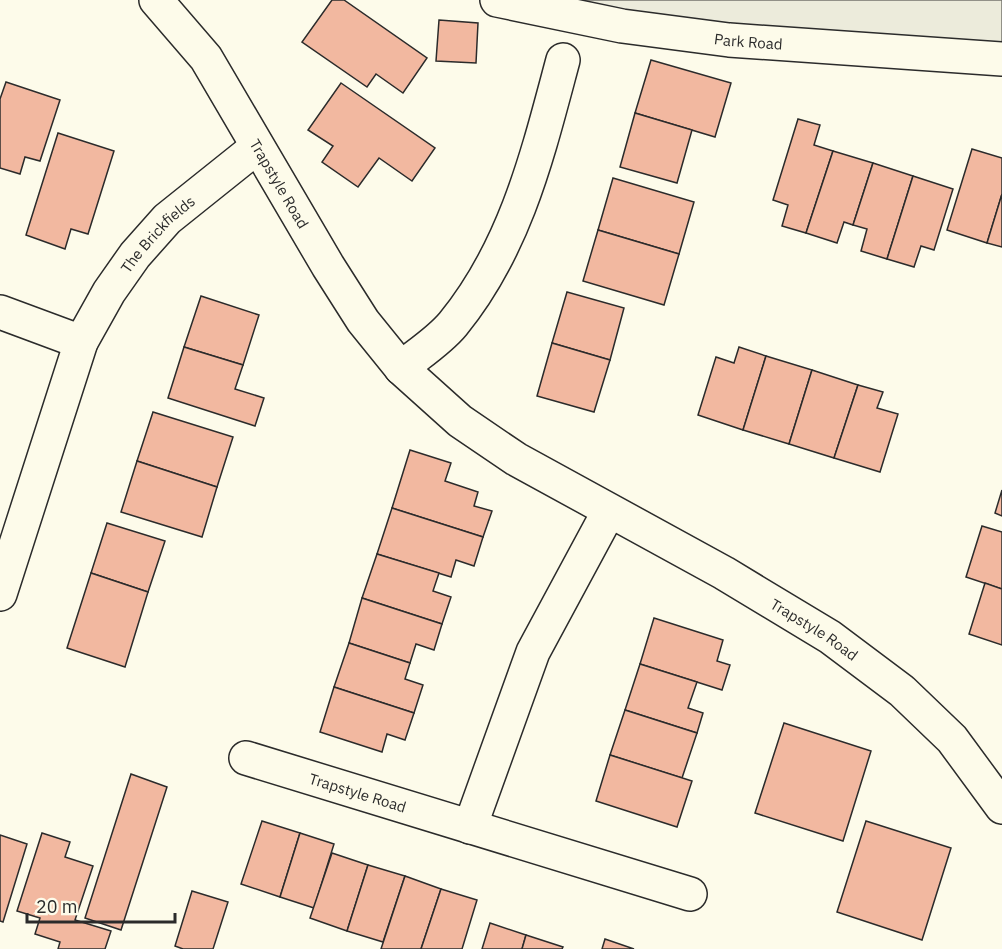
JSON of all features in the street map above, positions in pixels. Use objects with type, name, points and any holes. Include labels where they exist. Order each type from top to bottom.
[{"type":"street","name":"Trapstyle Road","points":[[156,0],[206,58],[357,312],[401,368],[469,427],[516,459],[724,573],[830,637],[902,691],[952,739],[998,790]]},
{"type":"street","name":"Park Road","points":[[497,0],[622,26],[729,40],[1002,58]]},
{"type":"street","points":[[401,368],[452,325],[494,261],[518,215],[533,170],[563,60]]},
{"type":"street","name":"The Brickfields","points":[[0,594],[81,342],[109,292],[135,255],[167,219],[257,147]]},
{"type":"street","points":[[0,312],[81,342]]},
{"type":"street","points":[[470,827],[533,651],[609,511]]},
{"type":"street","name":"Trapstyle Road","points":[[246,758],[690,894]]},
{"type":"shaded area","points":[[575,0],[1002,0],[1002,45],[661,25]]},
{"type":"building","points":[[332,0],[344,0],[427,58],[403,93],[376,74],[367,87],[302,42]]},
{"type":"building","points":[[439,20],[478,23],[476,63],[436,61]]},
{"type":"building","points":[[651,60],[731,83],[715,137],[635,113]]},
{"type":"building","points":[[6,82],[60,100],[40,161],[25,157],[20,174],[0,168],[0,99]]},
{"type":"building","points":[[341,83],[435,148],[412,181],[379,158],[358,187],[322,162],[333,146],[308,130]]},
{"type":"building","points":[[635,113],[692,130],[677,183],[620,167]]},
{"type":"building","points":[[798,119],[820,125],[814,145],[833,151],[806,233],[782,226],[788,205],[773,200]]},
{"type":"building","points":[[58,133],[114,151],[88,234],[71,229],[65,249],[26,235]]},
{"type":"building","points":[[972,149],[1002,158],[1002,194],[987,243],[947,230]]},
{"type":"building","points":[[833,151],[873,163],[853,225],[844,222],[837,243],[806,233]]},
{"type":"building","points":[[873,163],[913,176],[887,259],[861,251],[867,229],[853,225]]},
{"type":"building","points":[[913,176],[953,189],[934,250],[921,246],[914,267],[887,259]]},
{"type":"building","points":[[613,178],[694,202],[679,254],[598,230]]},
{"type":"building","points":[[1002,194],[1002,247],[987,243]]},
{"type":"building","points":[[598,230],[679,254],[664,305],[583,281]]},
{"type":"building","points":[[567,292],[624,308],[610,360],[552,343]]},
{"type":"building","points":[[201,296],[259,315],[243,365],[184,347]]},
{"type":"building","points":[[552,343],[610,360],[594,412],[537,396]]},
{"type":"building","points":[[184,347],[243,365],[235,389],[264,398],[255,426],[168,398]]},
{"type":"building","points":[[739,347],[766,356],[743,430],[698,415],[716,357],[734,363]]},
{"type":"building","points":[[766,356],[812,370],[789,444],[743,430]]},
{"type":"building","points":[[812,370],[858,385],[834,458],[789,444]]},
{"type":"building","points":[[858,385],[883,392],[877,408],[898,414],[880,472],[834,458]]},
{"type":"building","points":[[153,412],[233,437],[217,487],[137,461]]},
{"type":"building","points":[[410,450],[451,463],[445,481],[478,492],[474,506],[492,511],[483,537],[392,508]]},
{"type":"building","points":[[137,461],[217,487],[202,537],[121,512]]},
{"type":"building","points":[[1002,490],[1002,516],[995,513]]},
{"type":"building","points":[[392,508],[483,537],[474,566],[456,560],[451,577],[377,554]]},
{"type":"building","points":[[107,523],[165,541],[148,592],[91,573]]},
{"type":"building","points":[[982,526],[1002,532],[1002,589],[966,577]]},
{"type":"building","points":[[377,554],[439,573],[433,591],[451,597],[442,624],[362,598]]},
{"type":"building","points":[[91,573],[148,592],[125,667],[67,648]]},
{"type":"building","points":[[985,583],[1002,589],[1002,645],[969,634]]},
{"type":"building","points":[[362,598],[442,624],[434,650],[416,644],[410,663],[349,643]]},
{"type":"building","points":[[654,618],[723,640],[717,661],[730,665],[722,690],[640,664]]},
{"type":"building","points":[[349,643],[410,663],[405,679],[423,685],[414,713],[334,687]]},
{"type":"building","points":[[640,664],[697,682],[688,708],[703,713],[697,733],[625,710]]},
{"type":"building","points":[[334,687],[414,713],[405,740],[387,734],[382,752],[320,732]]},
{"type":"building","points":[[625,710],[697,733],[682,778],[610,755]]},
{"type":"building","points":[[784,723],[871,751],[843,841],[755,813]]},
{"type":"building","points":[[610,755],[692,781],[677,827],[596,801]]},
{"type":"building","points":[[131,774],[167,787],[121,930],[85,918]]},
{"type":"building","points":[[262,821],[300,833],[280,897],[241,884]]},
{"type":"building","points":[[866,821],[951,848],[922,940],[837,912]]},
{"type":"building","points":[[42,833],[70,842],[65,857],[93,866],[75,920],[111,931],[105,949],[58,949],[60,942],[35,934],[40,918],[17,911]]},
{"type":"building","points":[[300,833],[334,844],[314,908],[280,897]]},
{"type":"building","points":[[0,835],[27,844],[3,922],[0,921]]},
{"type":"building","points":[[332,853],[368,865],[347,931],[310,918]]},
{"type":"building","points":[[368,865],[405,876],[383,942],[347,931]]},
{"type":"building","points":[[405,876],[441,889],[421,949],[381,949]]},
{"type":"building","points":[[441,889],[477,900],[462,949],[421,949]]},
{"type":"building","points":[[192,891],[228,902],[213,949],[183,949],[175,946]]},
{"type":"building","points":[[490,923],[526,935],[522,949],[482,949]]},
{"type":"building","points":[[526,935],[563,947],[562,949],[522,949]]},
{"type":"building","points":[[605,939],[634,949],[602,949]]}]
